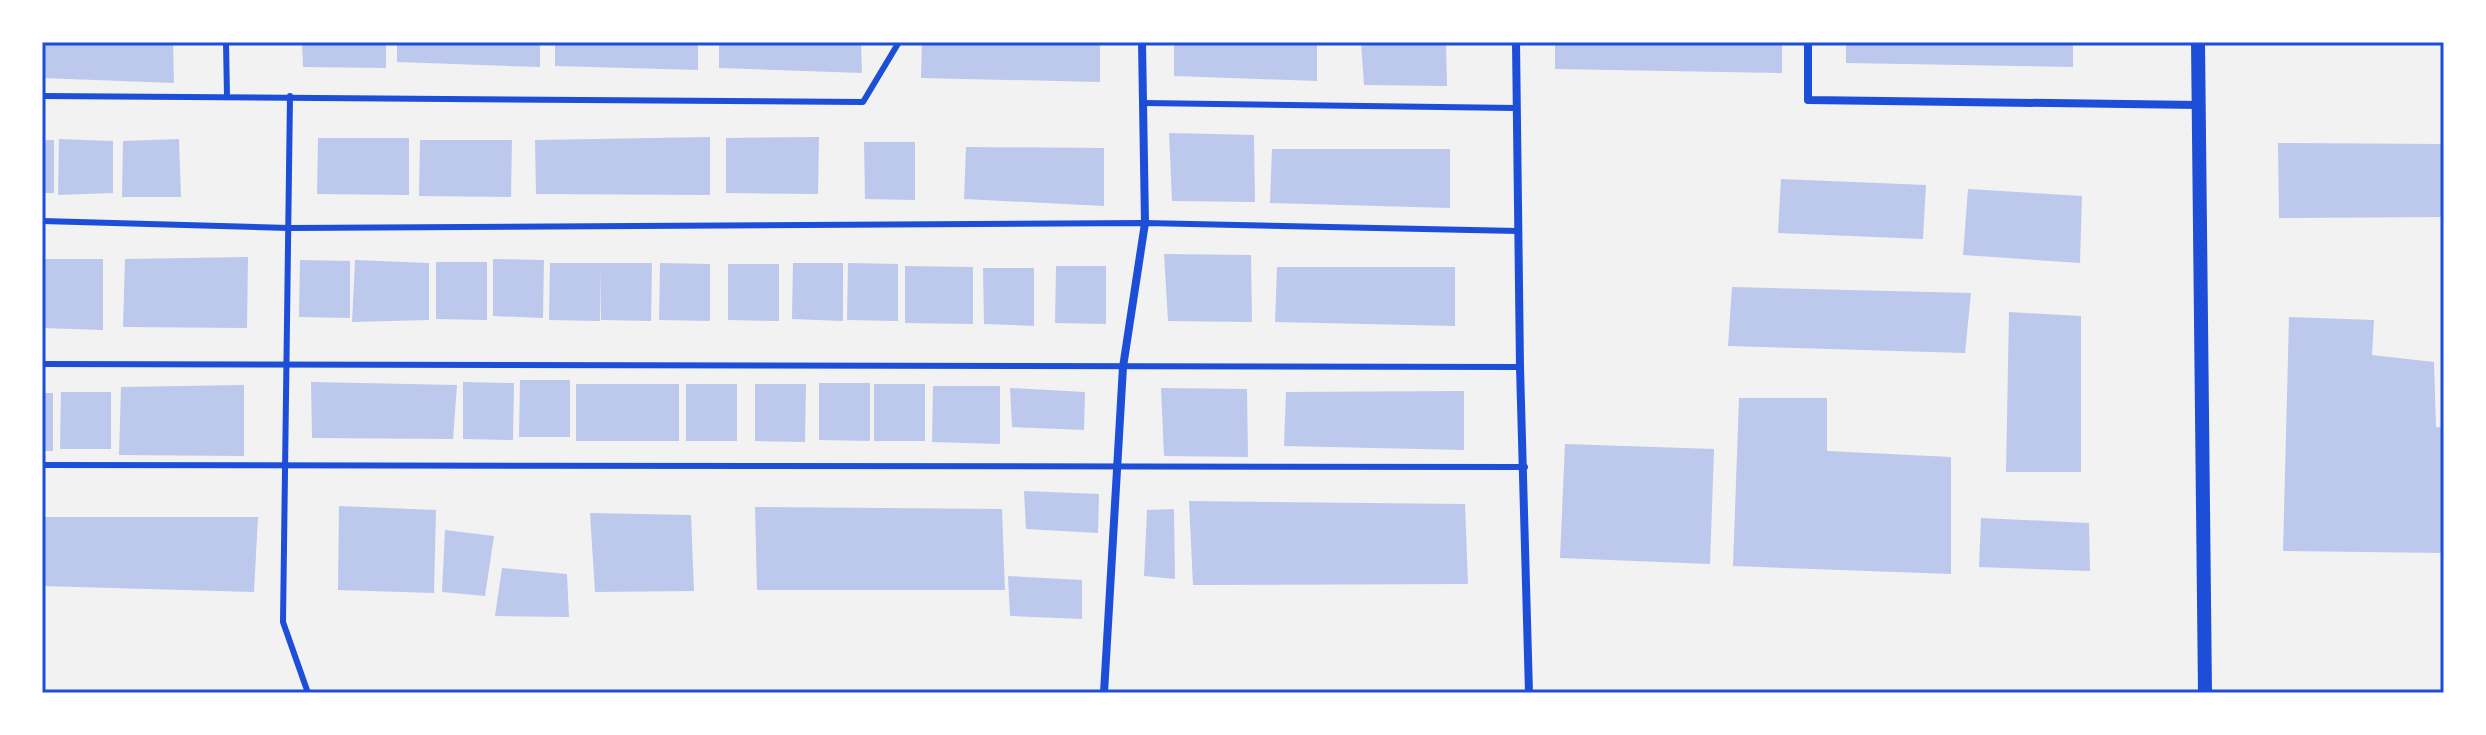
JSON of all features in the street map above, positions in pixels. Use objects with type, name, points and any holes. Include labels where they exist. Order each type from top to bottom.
[{"type":"street","points":[[1104,693],[1123,367],[1145,223],[1142,42]]},
{"type":"street","points":[[1516,42],[1520,367],[1529,693]]},
{"type":"street","points":[[1808,42],[1808,100],[2199,105]]},
{"type":"street","points":[[2198,42],[2205,693]]},
{"type":"lane","points":[[226,42],[227,97]]},
{"type":"lane","points":[[42,96],[863,102],[899,42]]},
{"type":"lane","points":[[290,96],[289,366],[283,622],[308,693]]},
{"type":"lane","points":[[1144,103],[1516,108]]},
{"type":"lane","points":[[42,221],[289,228],[1145,223],[1518,231]]},
{"type":"lane","points":[[42,364],[1520,367]]},
{"type":"lane","points":[[42,465],[1118,464],[1525,467]]},
{"type":"building","points":[[42,42],[173,42],[174,83],[42,78]]},
{"type":"building","points":[[302,42],[386,42],[386,68],[303,67]]},
{"type":"building","points":[[397,42],[540,42],[540,67],[397,62]]},
{"type":"building","points":[[555,42],[698,42],[698,70],[555,66]]},
{"type":"building","points":[[719,42],[861,42],[862,73],[719,68]]},
{"type":"building","points":[[922,42],[1100,42],[1100,82],[921,78]]},
{"type":"building","points":[[1174,42],[1317,42],[1317,81],[1174,76]]},
{"type":"building","points":[[1361,42],[1446,42],[1447,86],[1364,85]]},
{"type":"building","points":[[1555,42],[1782,42],[1782,73],[1555,69]]},
{"type":"building","points":[[1846,42],[2073,42],[2073,67],[1846,63]]},
{"type":"building","points":[[1169,133],[1254,135],[1255,202],[1172,201]]},
{"type":"building","points":[[710,137],[710,195],[536,194],[535,140]]},
{"type":"building","points":[[819,137],[818,194],[726,193],[726,138]]},
{"type":"building","points":[[318,138],[409,138],[409,195],[317,194]]},
{"type":"building","points":[[59,139],[113,141],[113,193],[58,195]]},
{"type":"building","points":[[179,139],[181,197],[122,197],[123,141]]},
{"type":"building","points":[[42,140],[54,140],[54,193],[42,193]]},
{"type":"building","points":[[420,140],[512,140],[511,197],[419,196]]},
{"type":"building","points":[[864,142],[915,142],[915,200],[865,199]]},
{"type":"building","points":[[2278,143],[2444,144],[2444,217],[2279,218]]},
{"type":"building","points":[[966,147],[1104,148],[1104,206],[964,199]]},
{"type":"building","points":[[1272,149],[1450,149],[1450,208],[1270,203]]},
{"type":"building","points":[[1781,179],[1926,185],[1923,239],[1778,233]]},
{"type":"building","points":[[1968,189],[2082,196],[2080,263],[1963,255]]},
{"type":"building","points":[[1164,254],[1251,255],[1252,322],[1168,321]]},
{"type":"building","points":[[248,257],[247,328],[123,327],[125,259]]},
{"type":"building","points":[[42,259],[103,259],[103,330],[42,328]]},
{"type":"building","points":[[493,259],[544,260],[543,318],[493,316]]},
{"type":"building","points":[[300,260],[350,261],[350,318],[299,317]]},
{"type":"building","points":[[355,260],[429,263],[429,320],[352,322]]},
{"type":"building","points":[[436,262],[487,262],[487,320],[436,319]]},
{"type":"building","points":[[550,263],[652,263],[651,321],[601,320],[600,267],[600,321],[549,320]]},
{"type":"building","points":[[660,263],[710,264],[710,321],[659,320]]},
{"type":"building","points":[[793,263],[843,263],[843,321],[792,319]]},
{"type":"building","points":[[848,263],[898,264],[898,321],[847,320]]},
{"type":"building","points":[[728,264],[779,264],[779,321],[728,320]]},
{"type":"building","points":[[905,266],[973,267],[973,324],[905,323]]},
{"type":"building","points":[[1056,266],[1106,266],[1106,324],[1055,323]]},
{"type":"building","points":[[1277,267],[1455,267],[1455,326],[1275,322]]},
{"type":"building","points":[[983,268],[1034,268],[1034,326],[984,324]]},
{"type":"building","points":[[1732,287],[1971,293],[1965,353],[1728,346]]},
{"type":"building","points":[[2009,312],[2081,316],[2081,472],[2006,472]]},
{"type":"building","points":[[2289,317],[2374,320],[2372,355],[2434,362],[2436,427],[2444,427],[2444,553],[2283,551]]},
{"type":"building","points":[[520,380],[570,380],[570,437],[519,437]]},
{"type":"building","points":[[311,382],[457,385],[453,439],[312,438]]},
{"type":"building","points":[[463,382],[514,383],[513,440],[463,439]]},
{"type":"building","points":[[819,383],[870,383],[870,441],[819,440]]},
{"type":"building","points":[[576,384],[679,384],[679,441],[576,441]]},
{"type":"building","points":[[686,384],[737,384],[737,441],[686,441]]},
{"type":"building","points":[[755,384],[806,384],[805,442],[755,441]]},
{"type":"building","points":[[874,384],[925,384],[925,441],[874,441]]},
{"type":"building","points":[[244,385],[244,456],[119,455],[121,387]]},
{"type":"building","points":[[933,386],[1000,386],[1000,444],[932,442]]},
{"type":"building","points":[[1010,388],[1085,392],[1084,430],[1012,427]]},
{"type":"building","points":[[1161,388],[1247,389],[1248,457],[1164,456]]},
{"type":"building","points":[[1464,391],[1464,450],[1284,446],[1286,392]]},
{"type":"building","points":[[61,392],[111,392],[111,449],[60,449]]},
{"type":"building","points":[[42,393],[53,393],[53,451],[42,451]]},
{"type":"building","points":[[1739,398],[1827,398],[1827,451],[1951,457],[1951,574],[1733,566]]},
{"type":"building","points":[[1565,444],[1714,449],[1710,564],[1560,558]]},
{"type":"building","points":[[1024,491],[1099,494],[1098,533],[1026,529]]},
{"type":"building","points":[[1189,501],[1465,504],[1468,584],[1193,585]]},
{"type":"building","points":[[339,506],[436,510],[434,593],[338,590]]},
{"type":"building","points":[[755,507],[1002,509],[1005,590],[757,590]]},
{"type":"building","points":[[1174,509],[1175,579],[1144,576],[1147,510]]},
{"type":"building","points":[[590,513],[691,515],[694,591],[595,592]]},
{"type":"building","points":[[42,517],[258,517],[254,592],[42,586]]},
{"type":"building","points":[[1981,518],[2089,523],[2090,571],[1979,567]]},
{"type":"building","points":[[445,530],[494,536],[485,596],[442,592]]},
{"type":"building","points":[[502,568],[567,574],[569,617],[495,616]]},
{"type":"building","points":[[1008,576],[1082,580],[1082,619],[1010,616]]}]
